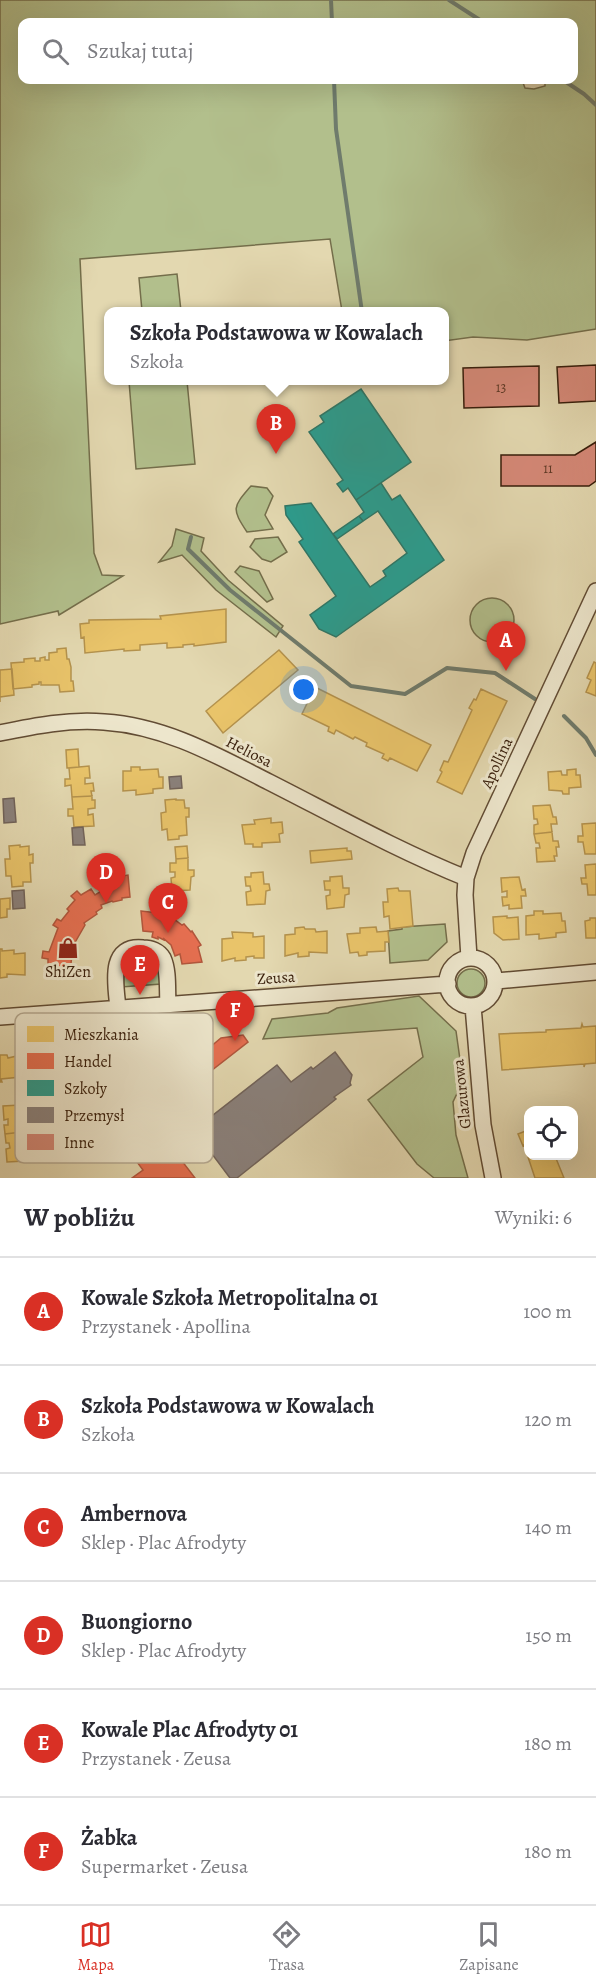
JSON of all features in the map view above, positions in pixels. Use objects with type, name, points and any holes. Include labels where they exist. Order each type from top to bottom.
[{"type":"street","name":"Apollina","points":[[469,958],[466,878],[479,843],[596,591]]},
{"type":"street","name":"Heliosa","points":[[0,733],[63,722],[93,721],[156,731],[211,752],[429,862],[466,878]]},
{"type":"street","points":[[118,1008],[116,976],[118,959],[132,948],[151,950],[162,956],[165,965],[168,1004]]},
{"type":"street","points":[[469,958],[479,959],[487,964],[496,981],[490,998],[482,1004],[464,1005],[456,1001],[450,993],[448,975],[460,961],[469,958]]},
{"type":"street","points":[[496,981],[596,972]]},
{"type":"street","name":"Zeusa","points":[[52,1013],[448,984]]},
{"type":"street","name":"Glazurowa","points":[[474,1006],[481,1106],[493,1178]]},
{"type":"street","name":"Zeusa","points":[[0,1017],[15,1016]]},
{"type":"green space","points":[[0,0],[596,0],[596,329],[527,340],[473,337],[449,340],[449,307],[341,307],[330,239],[80,259],[94,553],[102,575],[123,576],[59,615],[58,611],[0,624]]},
{"type":"green space","points":[[177,274],[181,307],[142,307],[139,278]]},
{"type":"green space","points":[[129,385],[187,385],[195,464],[136,469]]},
{"type":"green space","points":[[251,486],[267,488],[273,496],[265,515],[273,529],[247,532],[238,518],[236,508],[238,503]]},
{"type":"green space","points":[[176,529],[204,538],[201,551],[228,580],[283,626],[276,637],[216,590],[182,555],[159,562],[172,546]]},
{"type":"green space","points":[[278,537],[287,552],[271,562],[262,559],[250,547],[255,539]]},
{"type":"green space","points":[[240,566],[259,571],[273,599],[267,602],[235,572]]},
{"type":"green space","points":[[492,598],[507,605],[514,620],[507,635],[492,642],[477,635],[470,620],[477,605]]},
{"type":"green space","points":[[445,924],[447,942],[428,960],[390,963],[388,931],[402,929],[402,927]]},
{"type":"green space","points":[[131,953],[155,957],[161,984],[121,987],[120,966]]},
{"type":"green space","points":[[471,969],[481,973],[485,983],[481,993],[471,997],[461,993],[457,983],[461,973]]},
{"type":"green space","points":[[419,996],[456,1031],[463,1081],[453,1102],[456,1135],[468,1178],[434,1178],[417,1164],[368,1100],[423,1057],[417,1028],[263,1039],[272,1019],[328,1013],[337,1008]]},
{"type":"building: Mieszkania","points":[[226,609],[226,642],[167,648],[167,643],[140,645],[140,650],[124,651],[124,649],[85,653],[84,637],[81,638],[80,624],[89,623],[89,620],[161,619],[160,616]]},
{"type":"building: Mieszkania","points":[[66,648],[74,691],[60,692],[59,685],[41,685],[41,682],[32,687],[13,689],[11,663],[35,658],[35,661],[40,661],[40,658],[45,657],[45,660],[49,660],[49,653]]},
{"type":"building: Mieszkania","points":[[279,650],[298,670],[223,733],[206,711]]},
{"type":"building: Mieszkania","points":[[594,662],[596,663],[596,696],[586,692],[591,680],[587,678]]},
{"type":"building: Mieszkania","points":[[12,669],[14,695],[0,697],[0,670]]},
{"type":"building: Mieszkania","points":[[315,687],[431,745],[417,771],[390,758],[388,761],[382,758],[384,754],[366,746],[367,743],[336,730],[334,734],[328,731],[329,727],[302,714]]},
{"type":"building: Mieszkania","points":[[481,689],[507,701],[462,794],[437,782],[444,761],[448,762],[472,710],[469,708]]},
{"type":"building: Mieszkania","points":[[78,749],[79,767],[67,768],[66,750]]},
{"type":"building: Mieszkania","points":[[89,766],[90,778],[85,778],[85,784],[93,783],[92,796],[72,797],[71,785],[65,786],[65,779],[70,779],[69,768]]},
{"type":"building: Mieszkania","points":[[131,767],[140,767],[140,770],[158,769],[159,777],[163,777],[163,788],[153,789],[153,793],[136,795],[136,790],[123,791],[123,771],[131,771]]},
{"type":"building: Mieszkania","points":[[576,769],[576,775],[580,775],[581,787],[569,788],[569,794],[549,790],[548,772],[561,771],[562,775],[567,775],[567,770]]},
{"type":"building: Mieszkania","points":[[92,796],[92,800],[95,800],[95,808],[88,809],[88,815],[93,814],[94,826],[74,827],[73,816],[68,816],[68,809],[73,809],[72,797]]},
{"type":"building: Mieszkania","points":[[165,800],[184,800],[185,808],[189,808],[189,817],[186,817],[187,835],[179,836],[179,839],[168,840],[167,829],[162,830],[161,813],[166,812]]},
{"type":"building: Mieszkania","points":[[550,805],[557,824],[551,824],[552,832],[534,834],[534,825],[538,824],[537,819],[534,819],[533,806]]},
{"type":"building: Mieszkania","points":[[271,818],[271,823],[282,822],[283,833],[279,834],[280,842],[262,843],[262,847],[245,844],[242,825],[255,824],[254,820]]},
{"type":"building: Mieszkania","points":[[596,823],[596,854],[585,854],[583,842],[578,842],[578,836],[583,836],[582,824]]},
{"type":"building: Mieszkania","points":[[552,832],[553,841],[558,841],[559,847],[556,847],[555,861],[537,862],[536,848],[540,848],[534,834]]},
{"type":"building: Mieszkania","points":[[20,845],[20,847],[29,846],[29,855],[33,854],[33,863],[30,863],[31,882],[23,882],[23,886],[12,887],[11,876],[6,876],[5,859],[10,859],[9,846]]},
{"type":"building: Mieszkania","points":[[187,846],[188,858],[176,859],[175,847]]},
{"type":"building: Mieszkania","points":[[347,848],[347,851],[351,851],[352,859],[311,863],[310,851]]},
{"type":"building: Mieszkania","points":[[188,858],[188,870],[194,870],[190,890],[172,891],[171,878],[175,877],[175,872],[170,872],[170,863],[176,863],[176,859]]},
{"type":"building: Mieszkania","points":[[596,864],[596,895],[588,895],[587,884],[582,884],[581,878],[586,878],[585,865]]},
{"type":"building: Mieszkania","points":[[263,872],[264,884],[269,884],[270,890],[266,891],[265,904],[247,905],[246,892],[251,891],[250,886],[246,886],[245,877],[251,877],[251,873]]},
{"type":"building: Mieszkania","points":[[342,876],[343,888],[349,888],[349,894],[345,895],[344,907],[327,909],[326,896],[330,895],[330,890],[325,890],[324,881],[330,881],[330,877]]},
{"type":"building: Mieszkania","points":[[519,877],[526,896],[521,896],[522,908],[509,909],[509,905],[503,906],[502,897],[507,897],[507,891],[502,892],[501,878]]},
{"type":"building: Mieszkania","points":[[398,888],[399,891],[410,891],[413,926],[390,929],[389,916],[384,917],[383,902],[388,902],[387,889]]},
{"type":"building: Mieszkania","points":[[10,898],[7,917],[0,918],[0,899]]},
{"type":"building: Mieszkania","points":[[534,911],[543,911],[543,914],[561,913],[562,921],[565,921],[566,932],[556,933],[556,937],[539,939],[539,934],[526,935],[526,916],[534,915]]},
{"type":"building: Mieszkania","points":[[507,916],[507,918],[518,917],[519,939],[503,940],[494,933],[493,917]]},
{"type":"building: Mieszkania","points":[[596,918],[596,938],[586,938],[585,921]]},
{"type":"building: Mieszkania","points":[[376,927],[377,932],[388,931],[389,942],[385,942],[385,951],[367,952],[367,955],[359,956],[358,952],[350,953],[347,934],[360,933],[360,928]]},
{"type":"building: Mieszkania","points":[[295,928],[315,929],[316,932],[327,931],[327,953],[309,952],[309,956],[298,957],[298,953],[285,956],[285,935],[295,934]]},
{"type":"building: Mieszkania","points":[[232,932],[253,933],[253,937],[264,936],[264,958],[254,958],[254,956],[246,957],[246,960],[235,961],[235,958],[222,961],[222,939],[233,938]]},
{"type":"building: Mieszkania","points":[[0,949],[2,951],[14,950],[14,954],[25,953],[25,975],[7,974],[7,977],[0,978]]},
{"type":"building: Mieszkania","points":[[582,1024],[583,1027],[596,1026],[596,1063],[585,1064],[584,1067],[584,1064],[502,1070],[499,1034],[581,1028]]},
{"type":"building: Mieszkania","points":[[0,1055],[7,1055],[8,1058],[15,1056],[15,1078],[1,1079],[2,1082],[0,1082]]},
{"type":"building: Mieszkania","points":[[15,1105],[15,1133],[5,1134],[4,1125],[8,1125],[8,1119],[4,1120],[3,1106]]},
{"type":"building: Mieszkania","points":[[524,1132],[523,1146],[518,1134]]},
{"type":"building: Mieszkania","points":[[15,1133],[15,1162],[7,1162],[6,1149],[10,1148],[9,1143],[6,1143],[5,1134]]},
{"type":"building: Mieszkania","points":[[529,1160],[557,1160],[564,1178],[535,1178]]},
{"type":"building: Handel","points":[[115,871],[116,877],[128,875],[130,897],[101,905],[102,908],[96,912],[97,914],[84,923],[73,946],[70,972],[48,974],[48,959],[42,958],[43,951],[49,952],[58,928],[53,925],[57,919],[61,921],[69,911],[67,909],[75,900],[71,896],[77,891],[81,895],[91,889],[95,895],[100,892],[97,883],[108,878],[107,873]]},
{"type":"building: Handel","points":[[141,911],[158,913],[159,911],[175,917],[174,919],[184,924],[192,931],[201,945],[198,947],[202,962],[182,964],[180,954],[175,956],[171,945],[164,939],[152,937],[153,932],[143,931]]},
{"type":"building: Handel","points":[[243,1035],[248,1042],[213,1069],[213,1045],[221,1038]]},
{"type":"building: Handel","points":[[138,1163],[184,1163],[195,1178],[132,1178],[143,1170]]},
{"type":"building: Szkoły","points":[[361,389],[411,462],[356,500],[348,488],[343,492],[337,484],[343,480],[309,432],[324,422],[320,416]]},
{"type":"building: Szkoły","points":[[381,483],[392,500],[400,495],[444,560],[336,637],[319,629],[310,615],[336,596],[299,542],[303,539],[286,515],[285,506],[311,503],[370,587],[386,576],[383,571],[407,553],[378,511],[363,521],[359,516],[364,512],[356,500]]},
{"type":"building: Szkoły","points":[[359,516],[363,521],[337,539],[333,534]]},
{"type":"building: Przemysł","points":[[181,776],[182,788],[170,789],[169,777]]},
{"type":"building: Przemysł","points":[[14,798],[16,822],[4,823],[3,799]]},
{"type":"building: Przemysł","points":[[83,827],[85,845],[73,845],[72,828]]},
{"type":"building: Przemysł","points":[[24,890],[25,908],[13,909],[12,891]]},
{"type":"building: Przemysł","points":[[335,1052],[352,1075],[351,1085],[237,1178],[230,1178],[213,1155],[213,1115],[277,1065],[291,1082],[311,1067],[313,1069]]},
{"type":"building: Inne","points":[[596,365],[596,401],[559,403],[557,367]]},
{"type":"building: Inne","points":[[539,366],[539,406],[464,408],[463,368]]},
{"type":"building: Inne","points":[[596,442],[596,481],[589,486],[501,486],[501,455],[575,455]]},
{"type":"waterway","points":[[331,0],[332,18]]},
{"type":"waterway","points":[[449,0],[477,18]]},
{"type":"waterway","points":[[334,84],[336,129],[361,307]]},
{"type":"waterway","points":[[569,84],[596,105]]},
{"type":"waterway","points":[[191,537],[188,549],[230,590],[351,686],[405,694],[447,668],[495,673],[535,699]]},
{"type":"waterway","points":[[564,716],[586,738],[596,755]]},
{"type":"place","name":"Szkoła Podstawowa w Kowalach","points":[[276,454]]},
{"type":"place","name":"Kowale Szkoła Metropolitalna 01","points":[[506,671]]},
{"type":"place","name":"Buongiorno","points":[[106,903]]},
{"type":"place","name":"Ambernova","points":[[168,933]]},
{"type":"place","name":"ShiZen","points":[[68,948]]},
{"type":"place","name":"Kowale Plac Afrodyty 01","points":[[140,995]]},
{"type":"place","name":"Żabka","points":[[235,1041]]}]
